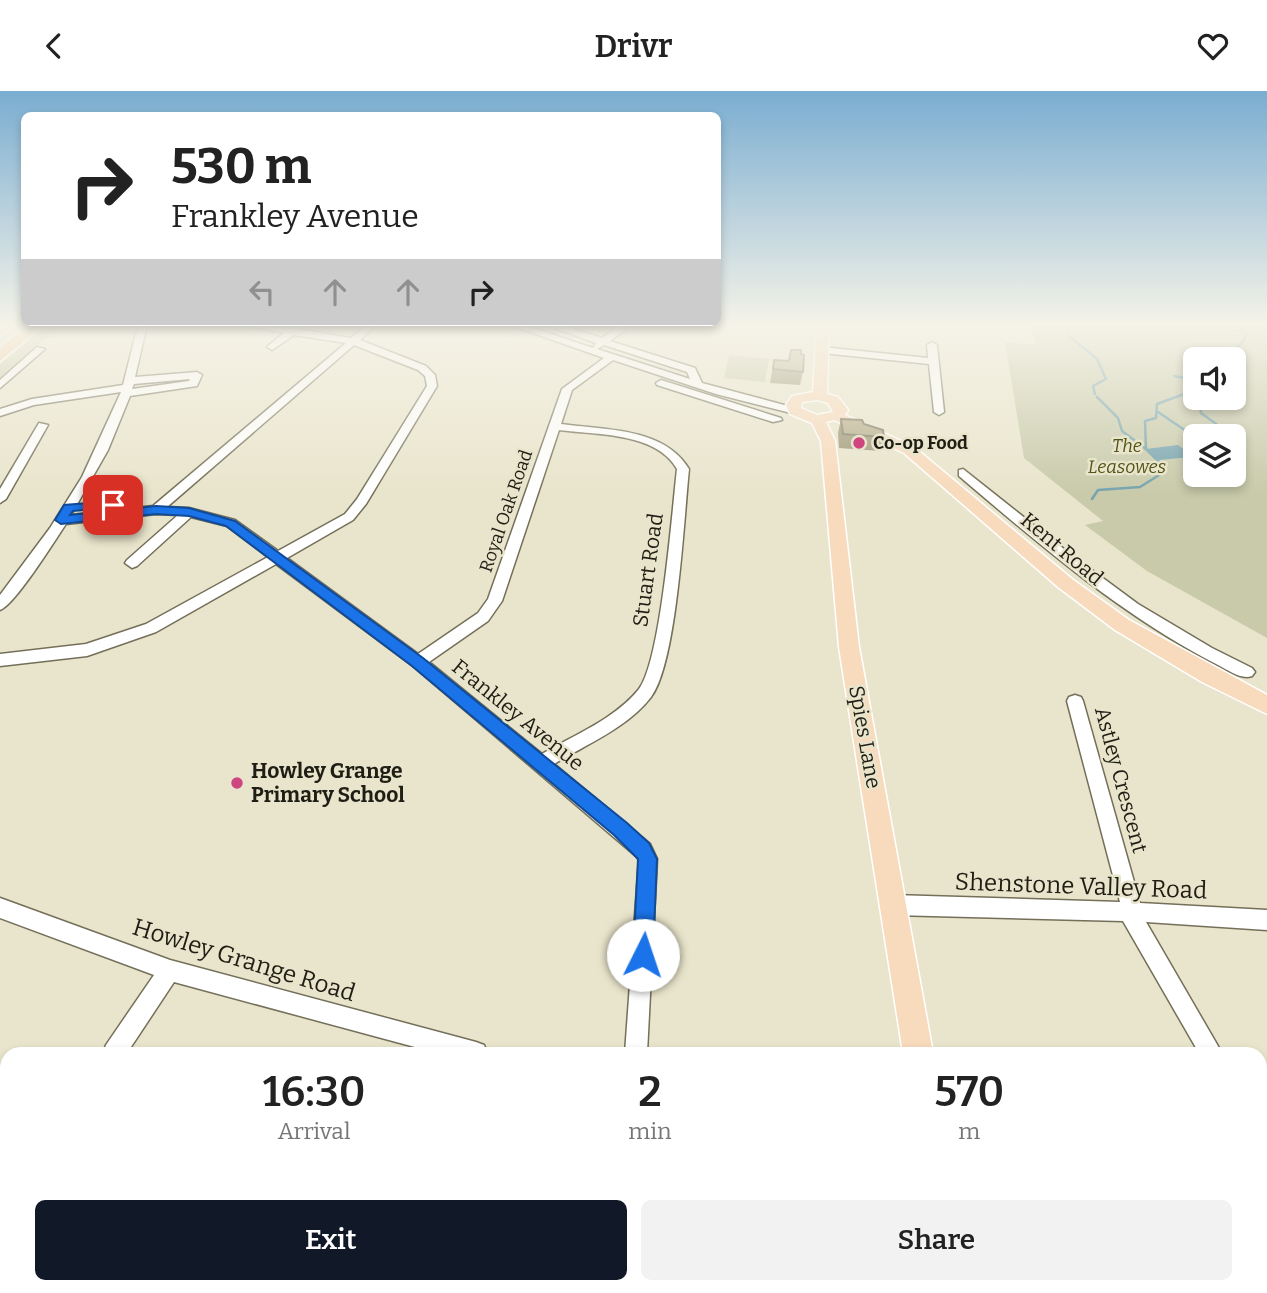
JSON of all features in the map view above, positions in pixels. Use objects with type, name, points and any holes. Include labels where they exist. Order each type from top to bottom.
[{"type":"main road","points":[[820,396],[821,381]]},
{"type":"main road","points":[[804,396],[820,396],[835,401],[832,416],[802,416],[794,406],[804,396]]},
{"type":"main road","name":"Kent Road","points":[[832,416],[874,423],[925,453],[1070,579],[1213,670],[1267,696]]},
{"type":"main road","name":"Kent Road","points":[[832,416],[888,438],[909,450],[1065,583],[1122,625],[1199,671],[1267,705]]},
{"type":"main road","name":"Spies Lane","points":[[832,416],[829,449],[849,647],[917,1047]]},
{"type":"street","points":[[0,605],[69,507],[128,381]]},
{"type":"street","points":[[0,413],[32,402],[161,381]]},
{"type":"street","points":[[127,387],[193,384],[194,381]]},
{"type":"street","points":[[132,563],[171,509],[310,381]]},
{"type":"street","points":[[0,660],[59,656],[121,640],[151,628],[277,559],[356,510],[432,386],[432,381]]},
{"type":"street","name":"Royal Oak Road","points":[[418,662],[483,617],[495,601],[567,389],[578,381]]},
{"type":"street","points":[[674,381],[774,417]]},
{"type":"street","points":[[695,381],[697,388]]},
{"type":"street","points":[[935,381],[939,412]]},
{"type":"street","points":[[697,388],[794,406]]},
{"type":"street","points":[[0,499],[43,425]]},
{"type":"street","name":"Stuart Road","points":[[541,762],[628,710],[648,688],[663,623],[682,469],[675,453],[654,443],[554,426]]},
{"type":"street","name":"Kent Road","points":[[963,473],[1146,625],[1247,672]]},
{"type":"street","name":"Frankley Avenue","points":[[69,507],[171,509],[231,523],[418,662],[541,762],[643,850],[648,859],[636,1047]]},
{"type":"street","name":"Frankley Avenue","points":[[61,520],[171,509]]},
{"type":"street","name":"Astley Crescent","points":[[1075,701],[1131,912],[1208,1047]]},
{"type":"street","name":"Shenstone Valley Road","points":[[893,905],[1131,912],[1267,920]]},
{"type":"street","name":"Howley Grange Road","points":[[0,908],[170,970],[454,1047]]},
{"type":"street","points":[[118,1047],[170,970]]},
{"type":"green space","name":"The Leasowes","points":[[1011,381],[1183,381],[1183,410],[1246,410],[1246,381],[1267,381],[1267,638],[1147,571],[1085,525],[1103,521],[1024,458]]},
{"type":"water","points":[[1178,445],[1183,449],[1183,458],[1159,460],[1146,449]]},
{"type":"building","points":[[841,419],[862,420],[864,424],[883,430],[884,437],[843,434]]},
{"type":"waterway","points":[[1095,394],[1093,386],[1102,381]]},
{"type":"waterway","points":[[1146,449],[1145,421],[1156,418],[1157,404],[1183,394]]},
{"type":"waterway","points":[[1097,397],[1118,418],[1122,431],[1146,449]]},
{"type":"waterway","points":[[1201,410],[1216,424]]},
{"type":"waterway","points":[[1158,412],[1183,429]]},
{"type":"waterway","points":[[1092,499],[1098,490],[1140,487],[1164,472],[1162,465],[1146,449]]},
{"type":"place","name":"Co-op Food","points":[[859,443]]},
{"type":"place","name":"Howley Grange Primary School","points":[[237,783]]},
{"type":"route","points":[[113,505],[69,507],[61,520],[176,510],[231,523],[418,662],[620,829],[643,850],[648,859],[643,955]]}]
